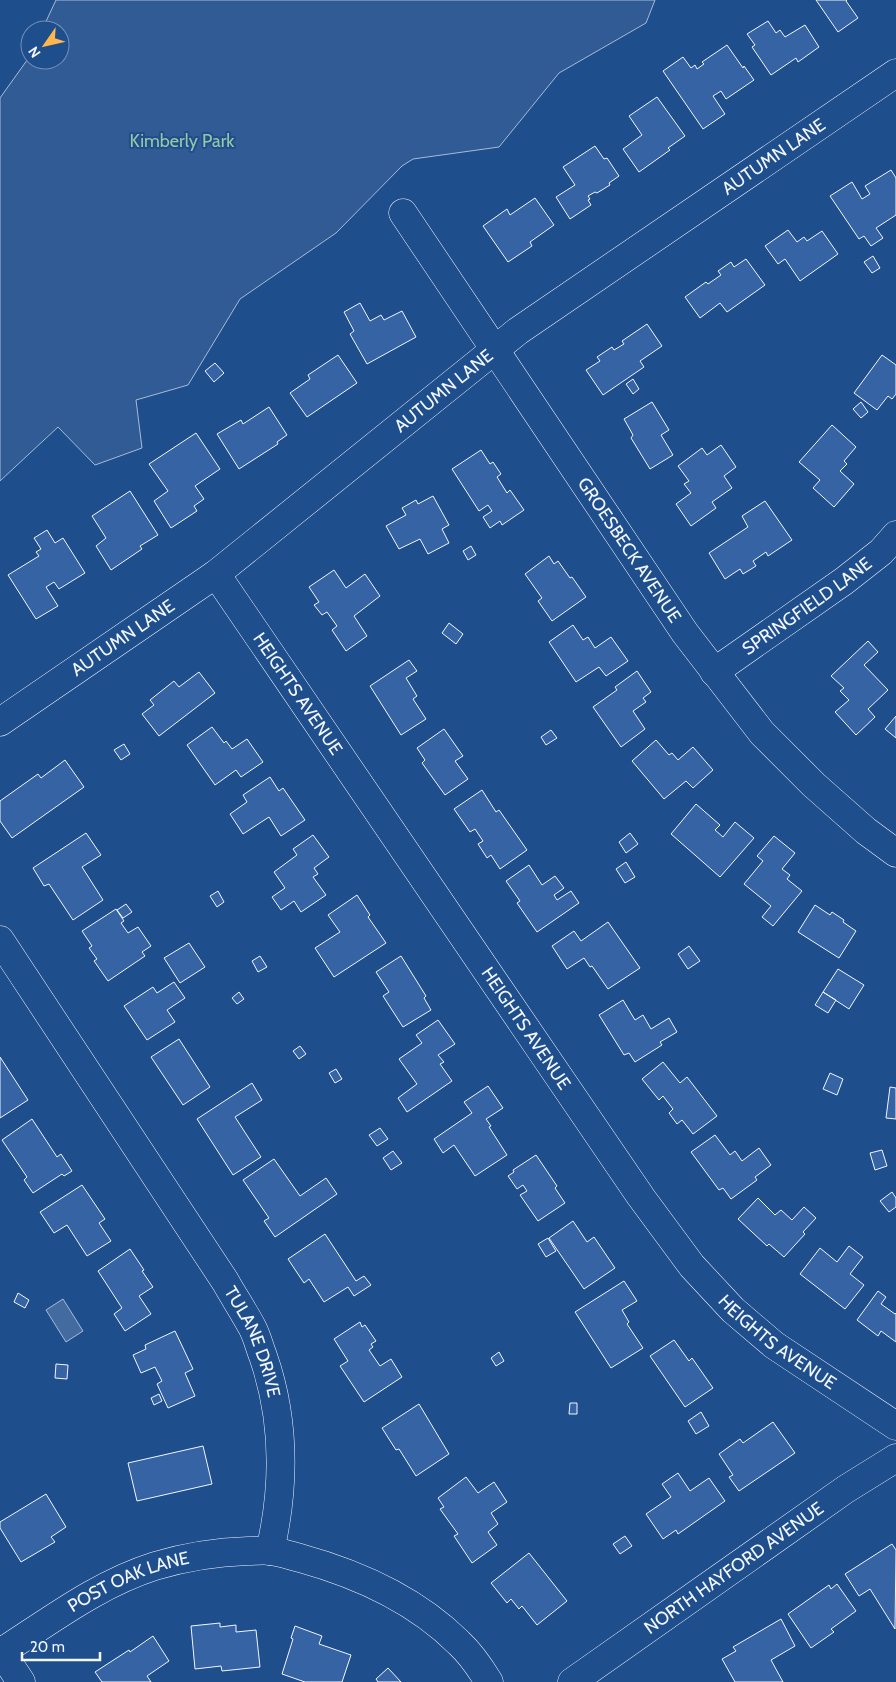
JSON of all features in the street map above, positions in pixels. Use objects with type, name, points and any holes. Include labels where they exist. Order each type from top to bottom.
[{"type":"street","name":"AUTUMN LANE","points":[[0,722],[216,574],[518,331],[896,73]]},
{"type":"street","name":"GROESBECK AVENUE","points":[[403,213],[680,625],[714,672],[762,733],[814,785],[851,818],[896,853]]},
{"type":"street","name":"SPRINGFIELD LANE","points":[[714,672],[844,581],[881,552],[896,535]]},
{"type":"street","name":"HEIGHTS AVENUE","points":[[216,574],[636,1189],[692,1266],[733,1310],[774,1345],[896,1426]]},
{"type":"street","name":"TULANE DRIVE","points":[[0,940],[225,1281],[253,1328],[270,1377],[280,1435],[280,1490],[276,1526],[270,1551]]},
{"type":"street","name":"NORTH HAYFORD AVENUE","points":[[572,1682],[846,1489],[896,1458]]},
{"type":"street","name":"POST OAK LANE","points":[[0,1652],[60,1612],[110,1584],[154,1566],[192,1557],[230,1552],[270,1551]]},
{"type":"street","points":[[270,1551],[324,1565],[361,1578],[394,1595],[429,1618],[460,1643],[489,1682]]},
{"type":"street","points":[[0,1652],[21,1682]]},
{"type":"shaded area","name":"Kimberly Park","points":[[56,0],[655,0],[646,23],[559,73],[499,147],[413,159],[402,166],[336,233],[240,299],[188,385],[136,400],[142,448],[95,465],[58,427],[0,481],[0,98],[20,70],[70,70],[70,20],[47,20]]},
{"type":"shaded area","points":[[63,1299],[83,1331],[66,1342],[46,1310]]},
{"type":"building","points":[[816,0],[847,0],[858,18],[838,32]]},
{"type":"building","points":[[768,21],[776,33],[780,30],[785,37],[805,25],[819,47],[798,62],[796,58],[771,75],[752,47],[755,45],[747,34]]},
{"type":"building","points":[[727,45],[754,80],[726,99],[721,91],[713,96],[725,114],[703,129],[663,71],[683,57],[691,68],[695,65],[697,69],[704,64],[702,62]]},
{"type":"building","points":[[657,97],[685,136],[668,148],[670,150],[639,172],[623,149],[642,135],[629,116]]},
{"type":"building","points":[[595,146],[604,159],[607,158],[619,176],[609,183],[610,185],[588,196],[591,205],[570,219],[556,197],[575,185],[563,167]]},
{"type":"building","points":[[891,170],[896,178],[896,215],[876,228],[883,238],[871,246],[864,236],[859,239],[830,196],[852,182],[862,199],[870,194],[865,186]]},
{"type":"building","points":[[535,198],[554,225],[530,242],[532,246],[508,262],[483,226],[507,209],[510,215]]},
{"type":"building","points":[[788,230],[797,242],[804,237],[807,241],[822,231],[838,254],[800,281],[785,259],[778,264],[765,246]]},
{"type":"building","points":[[873,256],[880,268],[872,273],[864,262]]},
{"type":"building","points":[[746,259],[765,285],[727,312],[720,303],[700,318],[685,297],[706,282],[708,284],[721,275],[718,271],[731,262],[734,267]]},
{"type":"building","points":[[360,303],[370,321],[381,315],[384,320],[402,311],[416,337],[367,364],[350,334],[354,331],[344,312]]},
{"type":"building","points":[[647,324],[662,346],[640,361],[644,367],[603,395],[586,370],[600,361],[597,357],[612,347],[614,350],[624,344],[622,341]]},
{"type":"building","points":[[338,355],[357,383],[307,417],[290,393],[310,379],[308,375]]},
{"type":"building","points":[[882,355],[896,365],[896,394],[892,399],[888,396],[877,410],[854,393]]},
{"type":"building","points":[[215,363],[224,373],[214,382],[205,371]]},
{"type":"building","points":[[633,379],[639,389],[633,394],[626,384]]},
{"type":"building","points":[[652,402],[669,430],[661,435],[673,455],[650,469],[631,438],[633,435],[624,419]]},
{"type":"building","points":[[861,402],[868,412],[861,418],[853,409]]},
{"type":"building","points":[[269,407],[287,435],[277,442],[278,444],[239,469],[217,434],[241,420],[243,424]]},
{"type":"building","points":[[832,425],[856,447],[844,461],[847,464],[840,471],[854,484],[834,507],[813,488],[820,480],[799,462]]},
{"type":"building","points":[[196,433],[220,469],[195,486],[204,499],[194,506],[197,511],[171,528],[154,501],[168,491],[149,464]]},
{"type":"building","points":[[721,445],[736,467],[724,476],[732,488],[712,502],[716,508],[691,526],[676,504],[691,493],[684,484],[689,481],[678,466],[702,448],[707,455]]},
{"type":"building","points":[[481,450],[490,464],[493,462],[501,474],[497,477],[507,493],[510,490],[524,510],[502,525],[500,521],[490,528],[483,517],[492,511],[488,505],[479,511],[452,469]]},
{"type":"building","points":[[130,491],[158,535],[140,546],[142,549],[111,570],[96,546],[106,538],[92,516]]},
{"type":"building","points":[[433,496],[449,525],[442,529],[449,543],[428,554],[420,539],[399,549],[386,526],[406,515],[402,508],[416,500],[418,504]]},
{"type":"building","points":[[765,501],[792,540],[768,556],[766,552],[753,561],[756,566],[743,574],[740,569],[725,579],[709,553],[748,527],[742,516]]},
{"type":"building","points":[[47,530],[55,543],[63,538],[85,573],[59,589],[54,582],[46,587],[58,606],[36,619],[8,575],[39,556],[36,552],[41,549],[34,538]]},
{"type":"building","points":[[471,546],[476,555],[468,560],[463,551]]},
{"type":"building","points":[[549,556],[554,564],[558,561],[586,597],[552,621],[538,601],[542,598],[525,574]]},
{"type":"building","points":[[334,570],[346,588],[365,574],[380,596],[354,616],[367,636],[346,651],[332,630],[337,626],[327,612],[322,615],[314,605],[319,602],[309,587]]},
{"type":"building","points":[[449,623],[463,634],[456,644],[442,633]]},
{"type":"building","points":[[573,625],[583,640],[588,637],[595,648],[611,637],[628,661],[606,676],[599,667],[576,682],[549,642]]},
{"type":"building","points":[[868,641],[878,652],[864,665],[888,690],[868,709],[875,717],[856,735],[835,712],[849,700],[840,691],[844,688],[831,676]]},
{"type":"building","points":[[409,660],[417,671],[406,678],[417,696],[413,699],[426,719],[401,735],[370,686]]},
{"type":"building","points":[[637,671],[651,692],[643,698],[646,702],[633,711],[645,729],[621,747],[593,707],[617,690],[615,687]]},
{"type":"building","points":[[199,672],[215,693],[159,736],[142,714],[154,705],[150,700],[174,681],[179,687]]},
{"type":"building","points":[[896,716],[896,738],[885,729]]},
{"type":"building","points":[[212,727],[224,743],[226,741],[232,749],[247,739],[263,762],[241,777],[236,770],[215,785],[187,745]]},
{"type":"building","points":[[444,729],[463,756],[455,761],[468,779],[445,795],[422,763],[425,760],[417,748]]},
{"type":"building","points":[[551,730],[557,738],[546,745],[541,737]]},
{"type":"building","points":[[656,740],[669,755],[672,753],[678,760],[693,747],[713,770],[693,788],[686,781],[664,799],[632,761]]},
{"type":"building","points":[[124,744],[130,754],[121,760],[114,750]]},
{"type":"building","points":[[65,760],[84,787],[12,838],[0,821],[0,801],[38,774],[41,778]]},
{"type":"building","points":[[270,777],[279,791],[283,788],[305,820],[281,836],[269,817],[243,834],[230,814],[247,802],[243,795]]},
{"type":"building","points":[[482,790],[496,812],[499,810],[527,850],[500,869],[491,855],[487,858],[478,844],[483,841],[475,829],[470,832],[454,809]]},
{"type":"building","points":[[696,804],[720,825],[715,830],[723,837],[735,822],[754,838],[720,877],[671,834]]},
{"type":"building","points":[[86,833],[101,855],[82,867],[103,900],[73,920],[49,884],[44,886],[33,868]]},
{"type":"building","points":[[630,833],[638,844],[626,853],[619,842]]},
{"type":"building","points":[[313,835],[329,857],[314,868],[318,874],[313,877],[326,895],[301,912],[294,901],[281,910],[272,897],[285,888],[274,872],[297,855],[293,849]]},
{"type":"building","points":[[774,836],[795,853],[782,869],[790,875],[787,879],[802,891],[773,926],[762,917],[771,906],[744,884],[763,861],[757,856]]},
{"type":"building","points":[[626,862],[635,877],[625,883],[616,869]]},
{"type":"building","points":[[529,865],[542,885],[555,876],[564,888],[554,895],[557,900],[571,891],[579,903],[537,932],[517,903],[520,901],[506,881]]},
{"type":"building","points":[[218,891],[224,902],[217,907],[210,896]]},
{"type":"building","points":[[357,895],[370,915],[368,917],[386,943],[334,977],[315,948],[340,932],[328,915]]},
{"type":"building","points":[[126,904],[132,912],[123,918],[117,910]]},
{"type":"building","points":[[815,905],[830,915],[832,912],[856,931],[839,958],[798,932]]},
{"type":"building","points":[[116,909],[124,921],[121,923],[128,933],[138,927],[151,946],[142,952],[145,956],[108,981],[94,961],[97,959],[89,948],[92,946],[82,931]]},
{"type":"building","points":[[608,922],[640,968],[608,989],[584,958],[567,969],[552,946],[574,931],[581,941]]},
{"type":"building","points":[[189,943],[205,967],[180,983],[164,958]]},
{"type":"building","points":[[689,946],[700,961],[688,969],[678,954]]},
{"type":"building","points":[[260,956],[267,967],[258,972],[252,961]]},
{"type":"building","points":[[401,956],[426,996],[424,998],[431,1010],[403,1027],[383,996],[389,992],[376,972]]},
{"type":"building","points":[[838,969],[864,985],[849,1009],[823,992]]},
{"type":"building","points":[[174,982],[185,998],[167,1010],[175,1022],[147,1040],[124,1006],[153,987],[157,993]]},
{"type":"building","points":[[239,992],[244,999],[237,1004],[232,998]]},
{"type":"building","points":[[823,992],[836,1000],[828,1013],[815,1005]]},
{"type":"building","points":[[623,1000],[635,1020],[643,1015],[651,1029],[669,1018],[677,1032],[660,1042],[662,1045],[635,1062],[629,1053],[624,1055],[599,1015]]},
{"type":"building","points":[[438,1020],[455,1044],[438,1055],[444,1062],[440,1064],[452,1081],[407,1112],[398,1098],[417,1084],[399,1059],[422,1043],[416,1035]]},
{"type":"building","points":[[179,1039],[210,1087],[183,1105],[151,1057]]},
{"type":"building","points":[[300,1046],[306,1054],[299,1059],[293,1051]]},
{"type":"building","points":[[0,1057],[28,1100],[0,1118]]},
{"type":"building","points":[[663,1062],[680,1083],[687,1077],[717,1116],[693,1134],[682,1120],[677,1124],[669,1113],[673,1109],[663,1096],[659,1100],[642,1079]]},
{"type":"building","points":[[336,1069],[342,1079],[335,1083],[329,1073]]},
{"type":"building","points":[[830,1073],[843,1079],[837,1095],[823,1089]]},
{"type":"building","points":[[252,1083],[262,1100],[235,1117],[261,1157],[233,1175],[197,1119]]},
{"type":"building","points":[[488,1086],[503,1108],[486,1119],[507,1155],[475,1176],[454,1145],[443,1153],[434,1139],[472,1113],[464,1102]]},
{"type":"building","points":[[890,1087],[896,1088],[896,1119],[886,1118]]},
{"type":"building","points":[[32,1119],[57,1157],[61,1154],[72,1171],[64,1176],[62,1174],[33,1193],[24,1180],[27,1177],[2,1140]]},
{"type":"building","points":[[380,1128],[388,1139],[377,1146],[369,1135]]},
{"type":"building","points":[[715,1135],[730,1155],[735,1151],[742,1161],[759,1148],[771,1165],[755,1177],[757,1180],[731,1199],[723,1188],[719,1190],[691,1152]]},
{"type":"building","points":[[882,1150],[887,1166],[875,1170],[870,1153]]},
{"type":"building","points":[[393,1151],[402,1163],[391,1170],[383,1158]]},
{"type":"building","points":[[536,1155],[557,1186],[555,1188],[565,1203],[538,1221],[520,1195],[527,1191],[523,1185],[517,1189],[508,1176],[514,1172],[513,1170]]},
{"type":"building","points":[[274,1159],[300,1196],[326,1178],[337,1194],[275,1237],[264,1221],[269,1218],[243,1180]]},
{"type":"building","points":[[82,1185],[105,1219],[99,1223],[111,1241],[87,1256],[67,1225],[54,1233],[40,1212]]},
{"type":"building","points":[[892,1192],[896,1198],[896,1207],[889,1212],[880,1201]]},
{"type":"building","points":[[758,1198],[775,1215],[781,1210],[792,1220],[804,1207],[816,1218],[803,1232],[805,1234],[784,1257],[769,1244],[767,1246],[738,1219]]},
{"type":"building","points":[[573,1221],[587,1242],[594,1237],[615,1268],[584,1289],[549,1238]]},
{"type":"building","points":[[325,1234],[356,1281],[364,1276],[371,1285],[354,1296],[348,1287],[324,1302],[309,1279],[304,1283],[288,1259]]},
{"type":"building","points":[[548,1238],[556,1251],[546,1257],[538,1244]]},
{"type":"building","points":[[849,1246],[863,1257],[850,1274],[864,1285],[845,1309],[800,1274],[820,1248],[837,1262]]},
{"type":"building","points":[[130,1249],[153,1287],[139,1296],[151,1314],[125,1331],[114,1314],[122,1308],[98,1271]]},
{"type":"building","points":[[624,1281],[637,1301],[622,1310],[629,1322],[627,1324],[643,1348],[611,1368],[575,1312]]},
{"type":"building","points":[[878,1291],[886,1297],[881,1304],[896,1313],[896,1342],[881,1331],[878,1336],[857,1320]]},
{"type":"building","points":[[18,1293],[29,1300],[25,1308],[14,1302]]},
{"type":"building","points":[[360,1322],[362,1327],[365,1325],[376,1341],[371,1344],[373,1347],[369,1350],[380,1366],[391,1359],[402,1377],[364,1402],[340,1366],[348,1361],[334,1339]]},
{"type":"building","points":[[175,1331],[193,1369],[185,1373],[195,1396],[168,1408],[157,1384],[162,1381],[155,1367],[141,1373],[133,1355],[146,1349],[145,1345]]},
{"type":"building","points":[[674,1340],[689,1361],[692,1358],[713,1388],[685,1407],[650,1356]]},
{"type":"building","points":[[499,1352],[504,1361],[496,1366],[491,1358]]},
{"type":"building","points":[[56,1364],[68,1365],[67,1379],[55,1378]]},
{"type":"building","points":[[159,1394],[162,1401],[154,1405],[151,1398]]},
{"type":"building","points":[[570,1403],[577,1403],[577,1414],[569,1414]]},
{"type":"building","points":[[419,1404],[449,1454],[416,1476],[399,1449],[396,1450],[382,1428]]},
{"type":"building","points":[[701,1412],[709,1426],[696,1434],[688,1421]]},
{"type":"building","points":[[773,1422],[795,1453],[739,1491],[729,1477],[733,1475],[719,1454],[740,1439],[743,1443]]},
{"type":"building","points":[[203,1446],[212,1484],[137,1501],[128,1463]]},
{"type":"building","points":[[678,1473],[690,1491],[709,1478],[725,1501],[678,1534],[676,1530],[663,1539],[646,1514],[671,1497],[662,1484]]},
{"type":"building","points":[[466,1477],[478,1493],[494,1482],[507,1502],[491,1513],[498,1524],[488,1532],[497,1545],[472,1563],[454,1536],[458,1534],[440,1509],[444,1507],[438,1498]]},
{"type":"building","points":[[46,1494],[66,1527],[51,1537],[55,1542],[21,1562],[0,1528],[0,1522]]},
{"type":"building","points":[[625,1536],[632,1546],[620,1554],[613,1544]]},
{"type":"building","points":[[892,1544],[896,1550],[895,1629],[870,1589],[859,1596],[845,1574]]},
{"type":"building","points":[[529,1553],[567,1601],[537,1625],[522,1606],[519,1609],[511,1599],[507,1603],[491,1583]]},
{"type":"building","points":[[837,1584],[856,1611],[831,1629],[834,1632],[811,1648],[788,1614],[829,1585],[831,1589]]},
{"type":"building","points":[[781,1619],[795,1646],[771,1660],[783,1682],[735,1682],[722,1659],[736,1651],[733,1647]]},
{"type":"building","points":[[220,1623],[220,1627],[236,1625],[236,1632],[256,1630],[260,1667],[222,1671],[221,1666],[195,1669],[191,1626]]},
{"type":"building","points":[[295,1626],[322,1636],[319,1644],[351,1655],[342,1682],[305,1682],[282,1674]]},
{"type":"building","points":[[153,1636],[169,1661],[147,1676],[151,1682],[102,1682],[95,1672]]},
{"type":"building","points":[[388,1668],[401,1682],[378,1682],[376,1679]]}]
